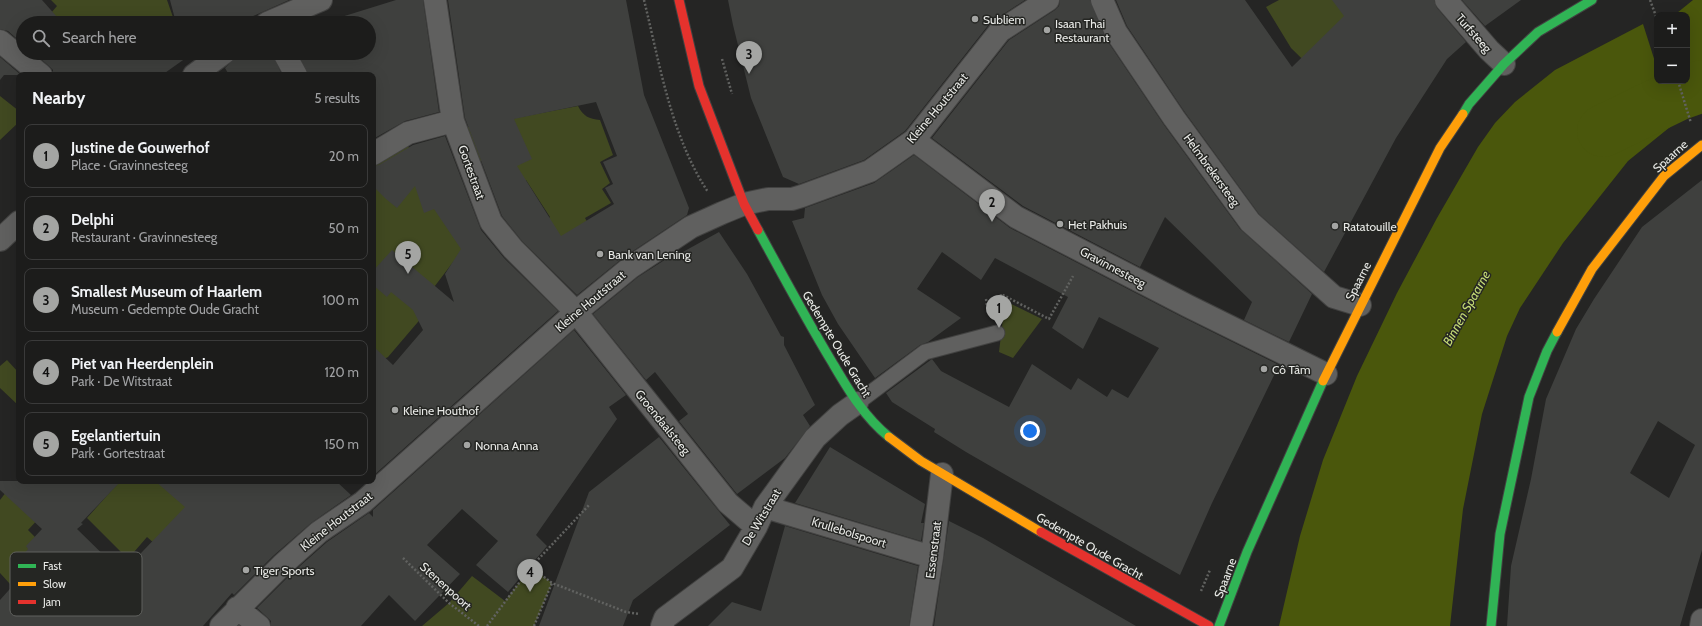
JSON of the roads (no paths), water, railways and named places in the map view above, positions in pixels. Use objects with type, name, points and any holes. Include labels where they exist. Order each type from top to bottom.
[{"type":"street","points":[[284,16],[321,0]]},
{"type":"street","name":"Gortestraat","points":[[435,0],[453,121],[491,222],[513,249],[576,312]]},
{"type":"street","name":"Gedempte Oude Gracht","points":[[679,0],[699,86],[744,204],[810,326],[857,403],[883,432],[921,462],[1209,626]]},
{"type":"street","name":"Kleine Houtstraat","points":[[221,626],[237,608],[319,532],[363,502],[576,312],[631,267],[691,228],[744,204],[768,199],[802,196],[870,171],[914,140],[1000,31],[1048,0]]},
{"type":"street","name":"Helmbrekersteeg","points":[[1102,0],[1116,32],[1174,118],[1250,222],[1334,297],[1360,305]]},
{"type":"street","name":"Turfsteeg","points":[[1446,0],[1489,50],[1504,64]]},
{"type":"street","name":"Spaarne","points":[[1219,626],[1247,552],[1326,374],[1440,148],[1470,104],[1504,64],[1538,32],[1592,0]]},
{"type":"street","points":[[0,42],[16,55]]},
{"type":"street","points":[[22,60],[37,72]]},
{"type":"street","points":[[198,72],[214,60]]},
{"type":"street","points":[[288,60],[294,72]]},
{"type":"street","points":[[376,152],[408,133],[453,121]]},
{"type":"street","name":"Gravinnesteeg","points":[[914,140],[1016,217],[1188,306],[1326,374]]},
{"type":"street","name":"Spaarne","points":[[1491,626],[1500,534],[1529,397],[1547,351],[1592,269],[1664,176],[1701,148]]},
{"type":"street","points":[[0,240],[16,225]]},
{"type":"street","name":"Groendaalsteeg","points":[[576,312],[728,503],[756,527]]},
{"type":"street","name":"De Witstraat","points":[[664,622],[732,568],[756,527],[765,507],[815,438],[840,415],[857,403]]},
{"type":"street","name":"Essenstraat","points":[[922,626],[942,474]]},
{"type":"street","name":"Krullebolspoort","points":[[765,507],[932,557]]},
{"type":"street","points":[[237,608],[259,626]]},
{"type":"street","points":[[1700,626],[1702,620]]},
{"type":"lane","points":[[857,403],[925,352],[997,333]]},
{"type":"water","points":[[1693,0],[1702,0],[1702,106],[1690,69],[1690,12],[1678,12]]},
{"type":"water","points":[[1643,24],[1654,59],[1654,84],[1662,84],[1675,123],[1628,161],[1563,243],[1520,308],[1507,336],[1482,414],[1463,509],[1450,626],[1279,626],[1300,536],[1323,460],[1357,376],[1397,293],[1437,218],[1478,147],[1495,123],[1515,102],[1555,70]]},
{"type":"waterway","name":"Binnen Spaarne","points":[[1603,131],[1677,95],[1702,86]]},
{"type":"place","name":"Subliem","points":[[975,19]]},
{"type":"place","name":"Isaan Thai Restaurant","points":[[1047,30]]},
{"type":"place","name":"Smallest Museum of Haarlem","points":[[749,74]]},
{"type":"place","name":"Delphi","points":[[992,222]]},
{"type":"place","name":"Het Pakhuis","points":[[1060,224]]},
{"type":"place","name":"Ratatouille","points":[[1335,226]]},
{"type":"place","name":"Bank van Lening","points":[[600,254]]},
{"type":"place","name":"Egelantiertuin","points":[[408,274]]},
{"type":"place","name":"Justine de Gouwerhof","points":[[999,328]]},
{"type":"place","name":"Cô Tâm","points":[[1264,369]]},
{"type":"place","name":"Kleine Houthof","points":[[395,410]]},
{"type":"place","name":"Nonna Anna","points":[[467,445]]},
{"type":"place","name":"Tiger Sports","points":[[246,570]]},
{"type":"place","name":"Piet van Heerdenplein","points":[[530,592]]}]
